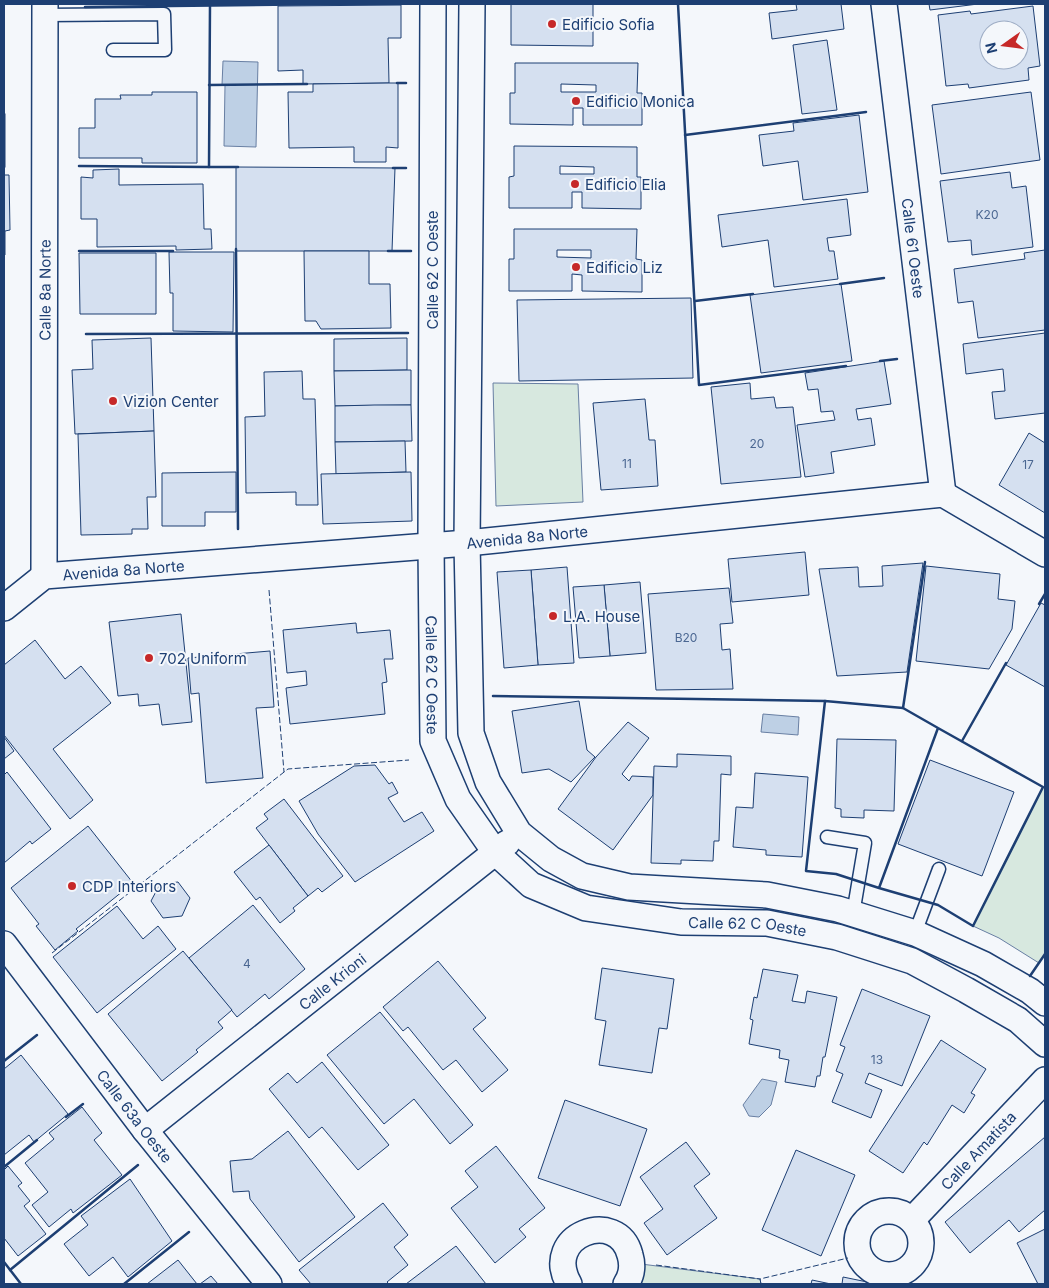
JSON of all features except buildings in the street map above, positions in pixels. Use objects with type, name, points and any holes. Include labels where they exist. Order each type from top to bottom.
[{"type":"street","name":"Calle 62 C Oeste","points":[[433,4],[431,546],[433,741],[458,799],[495,852],[531,885],[586,908],[681,922],[767,923],[837,936],[912,961],[1018,1020],[1045,1044]]},
{"type":"street","name":"Calle 62 C Oeste","points":[[472,4],[467,543],[471,733],[488,782],[519,833],[551,859],[582,876],[629,887],[767,895],[838,910],[915,933],[983,964],[1030,991],[1045,1003]]},
{"type":"street","name":"Calle 61 Oeste","points":[[884,4],[943,494]]},
{"type":"street","name":"Calle 8a Norte","points":[[44,576],[46,10]]},
{"type":"street","name":"Avenida 8a Norte","points":[[4,608],[44,576],[467,543],[943,494]]},
{"type":"street","points":[[943,494],[1045,554]]},
{"type":"street","name":"Calle Krioni","points":[[145,1130],[519,833]]},
{"type":"street","name":"Calle 63a Oeste","points":[[4,944],[145,1130],[270,1284]]},
{"type":"street","name":"Calle Amatista","points":[[912,1220],[1045,1080]]},
{"type":"street","points":[[569,1284],[564,1276],[562,1265],[564,1253],[570,1242],[590,1230],[602,1230],[613,1234],[629,1250],[632,1261],[631,1272],[626,1284]]},
{"type":"lane","points":[[46,10],[164,14],[165,50],[113,50]]},
{"type":"lane","points":[[827,837],[865,843],[852,914]]},
{"type":"lane","points":[[915,933],[939,869]]},
{"type":"shaded area","points":[[493,383],[578,384],[583,502],[496,506]]},
{"type":"shaded area","points":[[1043,787],[1045,788],[1045,954],[1039,963],[999,938],[973,926]]},
{"type":"shaded area","points":[[641,1264],[760,1279],[761,1284],[635,1284]]},
{"type":"water","points":[[223,61],[258,62],[256,147],[224,146],[225,85],[222,85]]},
{"type":"water","points":[[763,714],[799,717],[798,735],[761,732]]},
{"type":"water","points":[[762,1079],[777,1082],[771,1105],[759,1117],[749,1116],[743,1105]]},
{"type":"fence","points":[[269,590],[284,772]]},
{"type":"fence","points":[[52,953],[288,769],[409,760]]},
{"type":"fence","points":[[761,1284],[760,1279],[848,1258]]},
{"type":"fence","points":[[656,1265],[760,1279]]},
{"type":"wall","points":[[210,4],[209,167],[238,167]]},
{"type":"wall","points":[[85,7],[333,4]]},
{"type":"wall","points":[[678,4],[699,385],[846,366]]},
{"type":"wall","points":[[397,83],[406,83]]},
{"type":"wall","points":[[209,85],[307,84]]},
{"type":"wall","points":[[685,135],[866,112]]},
{"type":"wall","points":[[79,166],[209,167]]},
{"type":"wall","points":[[393,168],[406,168]]},
{"type":"wall","points":[[236,249],[238,529]]},
{"type":"wall","points":[[79,251],[173,251]]},
{"type":"wall","points":[[388,251],[411,251]]},
{"type":"wall","points":[[840,284],[884,278]]},
{"type":"wall","points":[[695,301],[753,294]]},
{"type":"wall","points":[[86,334],[408,333]]},
{"type":"wall","points":[[880,361],[897,359]]},
{"type":"wall","points":[[903,708],[925,562]]},
{"type":"wall","points":[[1039,604],[1045,594]]},
{"type":"wall","points":[[962,741],[1006,663]]},
{"type":"wall","points":[[493,696],[825,701]]},
{"type":"wall","points":[[879,888],[938,905],[973,926],[1043,787],[938,728],[879,888],[836,874],[806,871],[825,701],[903,708],[938,728]]},
{"type":"wall","points":[[1030,976],[1045,954]]},
{"type":"wall","points":[[4,1061],[37,1035]]},
{"type":"wall","points":[[66,1117],[83,1104]]},
{"type":"wall","points":[[4,1167],[37,1140]]},
{"type":"wall","points":[[10,1270],[138,1165]]},
{"type":"wall","points":[[124,1284],[189,1232]]},
{"type":"wall","points":[[4,1262],[21,1284]]},
{"type":"place","name":"Edificio Sofia","points":[[552,24]]},
{"type":"place","name":"Edificio Monica","points":[[576,101]]},
{"type":"place","name":"Edificio Elia","points":[[575,184]]},
{"type":"place","name":"Edificio Liz","points":[[576,267]]},
{"type":"place","name":"Vizion Center","points":[[113,401]]},
{"type":"place","name":"L.A. House","points":[[553,616]]},
{"type":"place","name":"702 Uniform","points":[[149,658]]},
{"type":"place","name":"CDP Interiors","points":[[72,886]]}]
